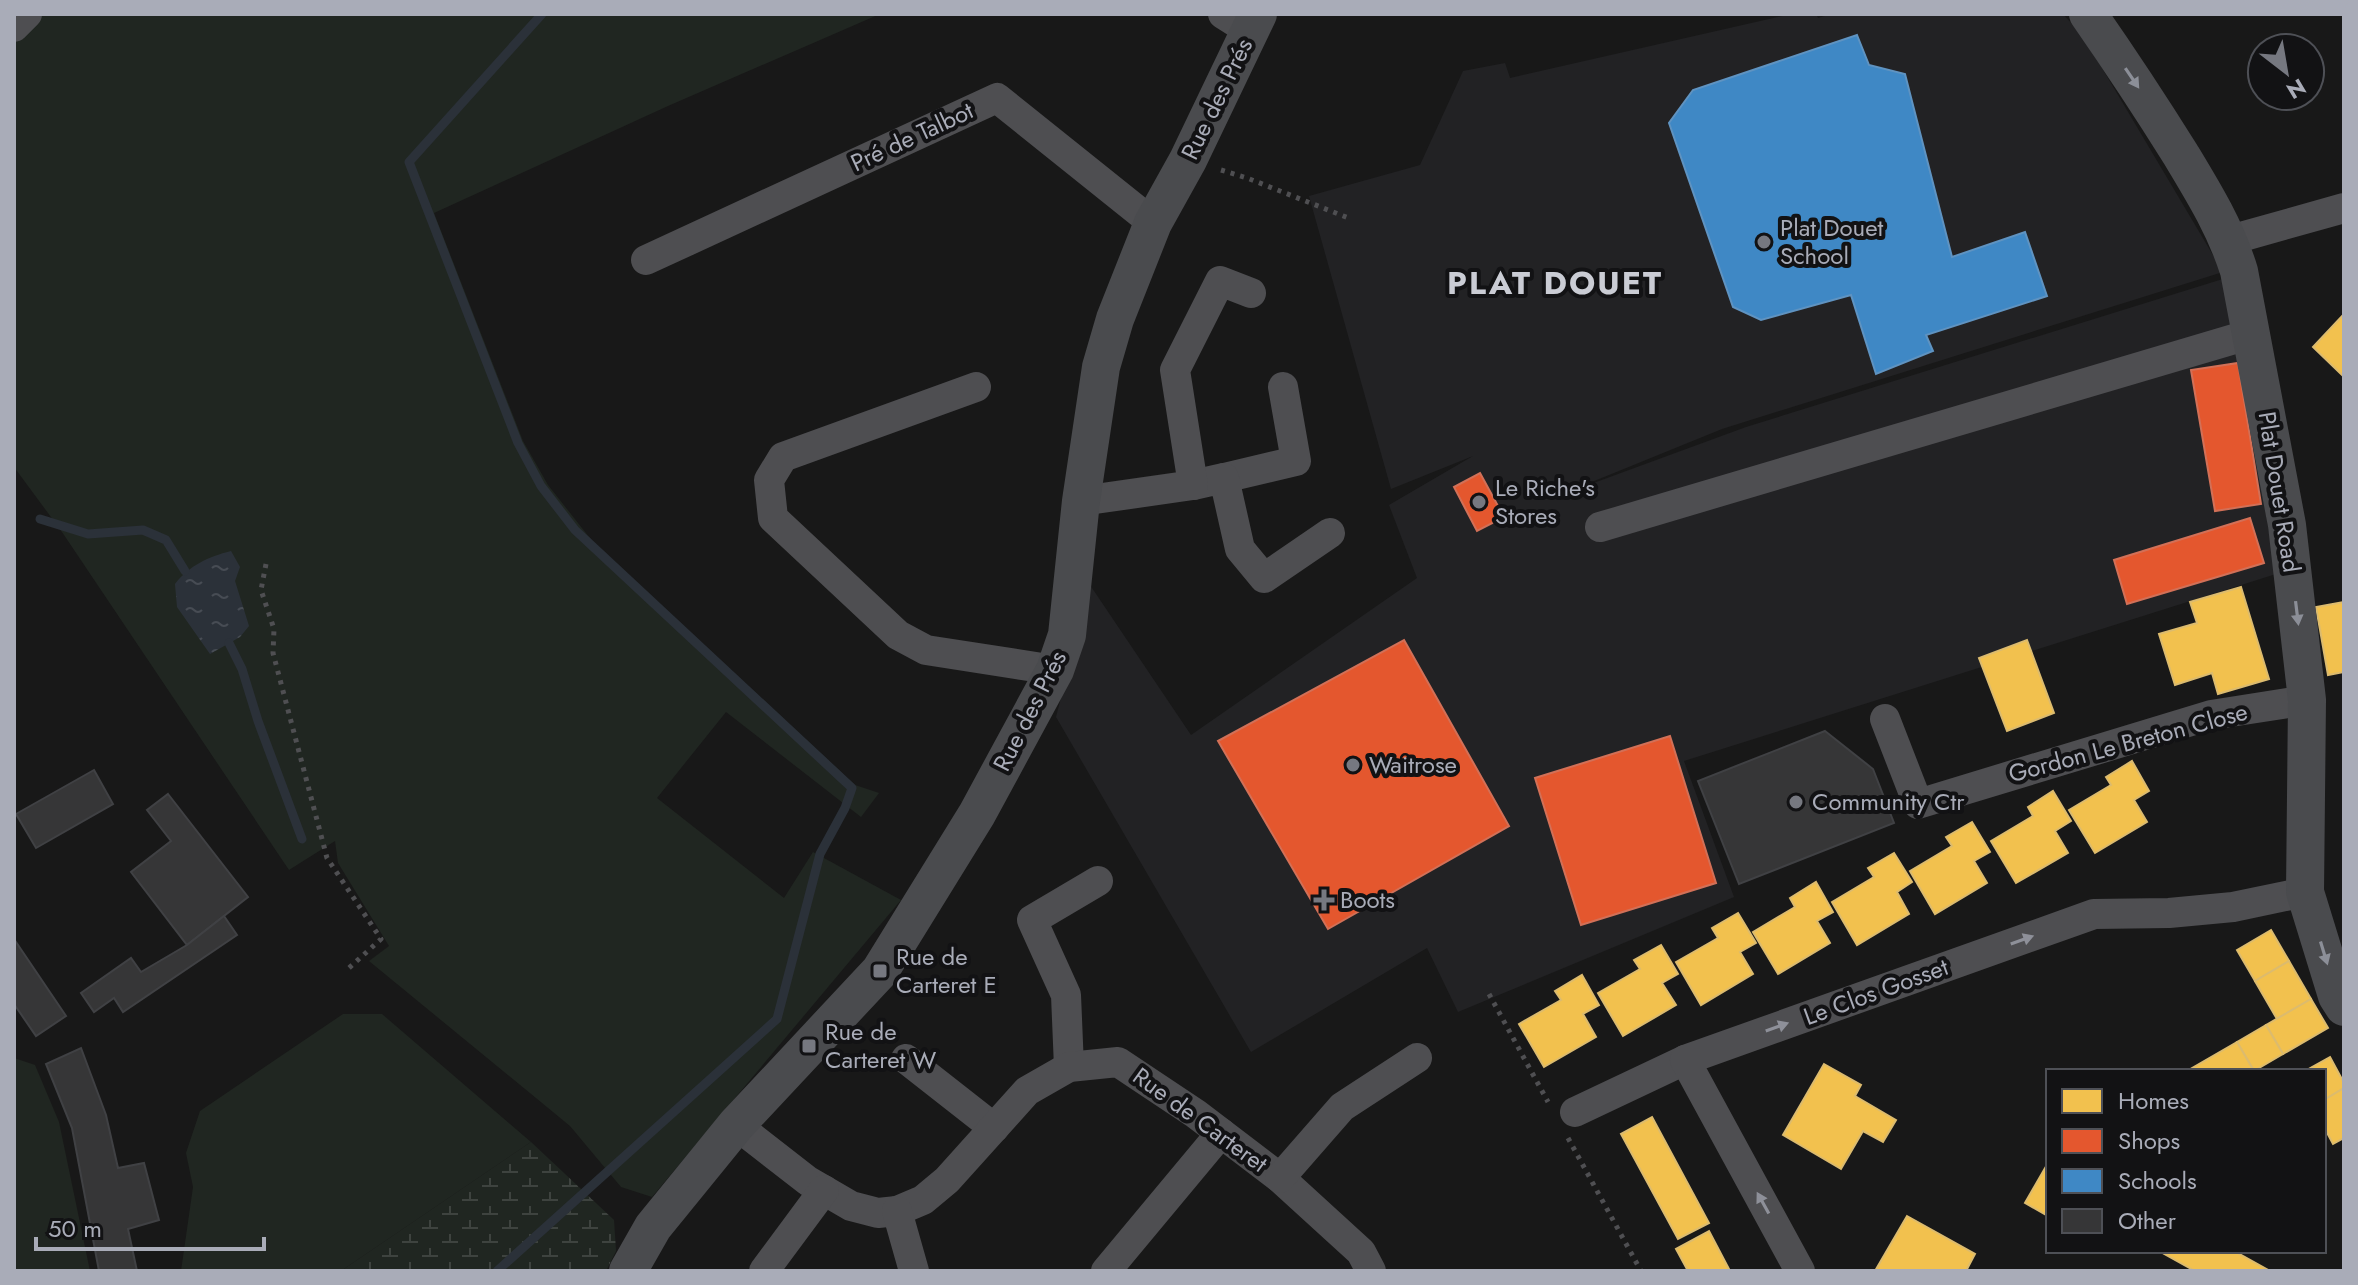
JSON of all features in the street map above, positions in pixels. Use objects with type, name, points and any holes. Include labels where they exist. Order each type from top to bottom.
[{"type":"main road","name":"Plat Douet Road","points":[[2088,14],[2146,99],[2230,240],[2239,271],[2287,525],[2307,700],[2305,892],[2337,996],[2344,1007]]},
{"type":"main road","name":"Rue des Prés","points":[[628,1271],[653,1227],[736,1125],[880,971],[977,814],[1055,670],[1067,635],[1081,501],[1101,367],[1115,319],[1153,223],[1188,160],[1244,20]]},
{"type":"street","points":[[14,27],[27,14]]},
{"type":"street","name":"Pré de Talbot","points":[[646,260],[997,98],[1153,223]]},
{"type":"street","points":[[2230,240],[2344,208]]},
{"type":"street","points":[[1193,485],[1175,370],[1220,281],[1251,293]]},
{"type":"street","points":[[1600,527],[2251,334]]},
{"type":"street","points":[[976,387],[783,457],[769,480],[773,518],[898,635],[926,650],[1055,670]]},
{"type":"street","points":[[1081,501],[1193,485],[1296,461],[1283,387]]},
{"type":"street","points":[[1224,478],[1240,549],[1264,578],[1330,533]]},
{"type":"street","name":"Gordon Le Breton Close","points":[[1885,719],[1918,804],[2211,715],[2307,700]]},
{"type":"street","points":[[1069,1067],[1066,995],[1032,920],[1098,881]]},
{"type":"street","name":"Le Clos Gosset","points":[[1575,1112],[1685,1060],[2094,914],[2169,913],[2233,907],[2305,892]]},
{"type":"street","points":[[1280,1178],[1342,1107],[1417,1058]]},
{"type":"street","points":[[906,1059],[994,1128]]},
{"type":"street","points":[[1685,1060],[1800,1271]]},
{"type":"street","name":"Rue de Carteret","points":[[897,1211],[923,1200],[947,1180],[1027,1091],[1069,1067],[1118,1062],[1280,1178],[1361,1252],[1371,1271]]},
{"type":"street","points":[[736,1125],[824,1190],[851,1206],[878,1213],[897,1211],[914,1271]]},
{"type":"street","points":[[1106,1271],[1221,1133]]},
{"type":"street","points":[[764,1271],[824,1190]]},
{"type":"path","points":[[1188,160],[1247,178],[1351,219]]},
{"type":"path","points":[[266,564],[261,590],[274,629],[273,653],[327,858],[381,939],[349,968]]},
{"type":"shaded area","points":[[1791,14],[1816,14],[1818,18],[1831,14],[2063,14],[2083,36],[2223,272],[1722,429],[1550,499],[1746,427],[2226,278],[2276,574],[1684,761],[1734,897],[1458,1012],[1427,948],[1251,1052],[1056,717],[1090,585],[1191,735],[1417,578],[1389,505],[1473,456],[1391,489],[1309,196],[1420,165],[1463,71],[1505,63],[1510,78]]},
{"type":"green space","points":[[14,14],[880,14],[434,213],[523,441],[548,485],[593,542],[855,785],[879,793],[861,817],[726,712],[657,798],[784,898],[813,852],[901,900],[652,1197],[621,1187],[570,1126],[369,961],[389,946],[338,863],[335,841],[289,870],[62,532],[14,467]]},
{"type":"green space","points":[[343,1014],[382,1014],[531,1142],[341,1271],[181,1271],[193,1187],[186,1153],[200,1111]]},
{"type":"green space","points":[[14,1058],[35,1065],[59,1122],[90,1271],[14,1271]]},
{"type":"green space","points":[[531,1142],[614,1220],[616,1251],[606,1271],[341,1271]]},
{"type":"water","points":[[231,551],[240,567],[235,581],[249,626],[240,637],[210,654],[177,607],[175,584],[200,563]]},
{"type":"building: Homes","points":[[2344,314],[2344,377],[2313,347]]},
{"type":"building: Homes","points":[[2241,587],[2269,679],[2218,694],[2212,673],[2175,685],[2159,634],[2197,623],[2190,602]]},
{"type":"building: Homes","points":[[2344,602],[2344,672],[2328,675],[2316,607]]},
{"type":"building: Homes","points":[[2027,640],[2054,713],[2007,731],[1979,658]]},
{"type":"building: Homes","points":[[2132,761],[2149,791],[2134,800],[2147,822],[2095,853],[2069,810],[2111,785],[2106,777]]},
{"type":"building: Homes","points":[[2053,791],[2071,821],[2055,831],[2068,853],[2016,883],[1991,841],[2033,816],[2028,807]]},
{"type":"building: Homes","points":[[1972,822],[1990,852],[1974,861],[1987,883],[1935,914],[1910,871],[1952,846],[1946,837]]},
{"type":"building: Homes","points":[[1894,853],[1912,882],[1897,892],[1909,914],[1857,945],[1832,902],[1874,877],[1868,868]]},
{"type":"building: Homes","points":[[1816,882],[1833,912],[1817,921],[1830,943],[1778,974],[1753,932],[1795,907],[1790,898]]},
{"type":"building: Homes","points":[[1738,913],[1756,943],[1740,952],[1753,974],[1701,1005],[1676,962],[1718,938],[1712,928]]},
{"type":"building: Homes","points":[[2271,930],[2289,961],[2255,981],[2237,950]]},
{"type":"building: Homes","points":[[1661,945],[1678,974],[1662,983],[1676,1005],[1623,1036],[1598,993],[1640,969],[1634,960]]},
{"type":"building: Homes","points":[[2289,961],[2311,999],[2277,1019],[2255,981]]},
{"type":"building: Homes","points":[[1582,975],[1599,1005],[1583,1014],[1596,1037],[1544,1067],[1519,1024],[1561,1000],[1555,991]]},
{"type":"building: Homes","points":[[2311,999],[2328,1028],[2283,1054],[2266,1025]]},
{"type":"building: Homes","points":[[2266,1025],[2283,1054],[2253,1069],[2237,1042]]},
{"type":"building: Homes","points":[[2237,1042],[2253,1069],[2190,1069]]},
{"type":"building: Homes","points":[[2330,1057],[2344,1088],[2326,1099],[2326,1069],[2309,1069]]},
{"type":"building: Homes","points":[[1824,1064],[1861,1085],[1855,1096],[1896,1120],[1883,1142],[1863,1131],[1841,1169],[1783,1135]]},
{"type":"building: Homes","points":[[2344,1088],[2344,1138],[2333,1144],[2326,1131],[2326,1099]]},
{"type":"building: Homes","points":[[1652,1117],[1709,1223],[1678,1239],[1621,1134]]},
{"type":"building: Homes","points":[[2046,1166],[2046,1215],[2025,1203]]},
{"type":"building: Homes","points":[[1907,1216],[1975,1254],[1966,1271],[1875,1271]]},
{"type":"building: Homes","points":[[1709,1231],[1730,1271],[1688,1271],[1676,1249]]},
{"type":"building: Homes","points":[[2163,1253],[2238,1253],[2270,1271],[2195,1271]]},
{"type":"building: Shops","points":[[2238,363],[2261,504],[2215,511],[2191,370]]},
{"type":"building: Shops","name":"Le Riche's Stores","points":[[1480,473],[1504,517],[1477,531],[1454,487]]},
{"type":"building: Shops","points":[[2250,518],[2264,563],[2127,604],[2114,560]]},
{"type":"building: Shops","name":"Waitrose","points":[[1404,640],[1509,826],[1328,929],[1218,741]]},
{"type":"building: Shops","points":[[1670,736],[1716,883],[1581,925],[1535,778]]},
{"type":"building: Schools","points":[[1857,35],[1869,65],[1905,74],[1952,257],[2025,232],[2047,296],[1926,335],[1933,351],[1876,374],[1851,295],[1761,320],[1733,307],[1669,123],[1693,90]]},
{"type":"building: Other","name":"Community Ctr","points":[[1825,731],[1873,769],[1894,823],[1739,884],[1698,781]]},
{"type":"building: Other","points":[[94,770],[113,804],[36,848],[16,814]]},
{"type":"building: Other","points":[[168,794],[248,897],[187,945],[131,872],[171,841],[147,810]]},
{"type":"building: Other","points":[[224,916],[237,935],[123,1012],[114,998],[94,1012],[81,993],[131,958],[141,972],[187,945]]},
{"type":"building: Other","points":[[14,939],[66,1016],[36,1036],[14,1004]]},
{"type":"building: Other","points":[[81,1048],[106,1115],[118,1168],[144,1163],[159,1220],[128,1229],[137,1271],[99,1271],[72,1128],[46,1064]]},
{"type":"waterway","points":[[497,1271],[777,1019],[820,854],[845,808],[852,788],[575,530],[541,486],[518,443],[409,162],[542,14]]},
{"type":"waterway","points":[[40,519],[88,534],[143,530],[166,540],[185,571]]},
{"type":"waterway","points":[[229,643],[242,669],[302,839]]},
{"type":"place","name":"Plat Douet School","points":[[1764,242]]},
{"type":"place","name":"Le Riche's Stores","points":[[1479,502]]},
{"type":"place","name":"Waitrose","points":[[1353,765]]},
{"type":"place","name":"Community Ctr","points":[[1796,802]]},
{"type":"place","name":"Boots","points":[[1324,900]]},
{"type":"place","name":"Rue de Carteret E","points":[[880,971]]},
{"type":"place","name":"Rue de Carteret W","points":[[809,1046]]},
{"type":"district","name":"PLAT DOUET","points":[[1555,283]]}]
